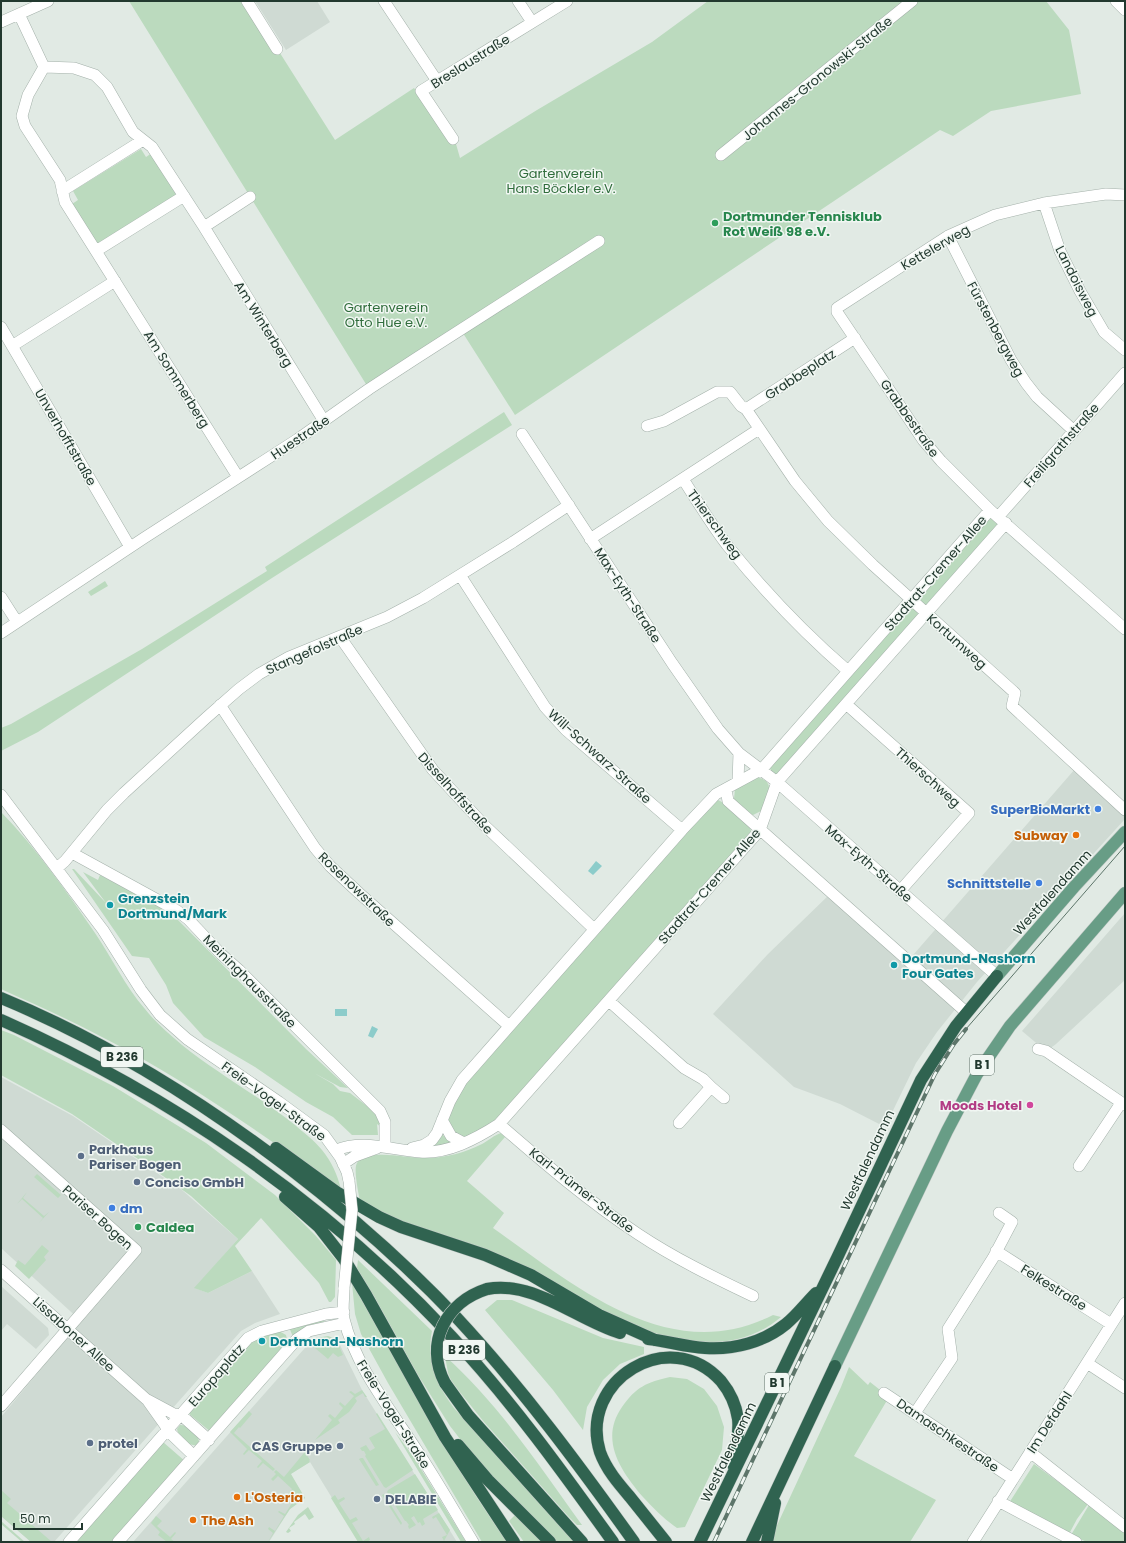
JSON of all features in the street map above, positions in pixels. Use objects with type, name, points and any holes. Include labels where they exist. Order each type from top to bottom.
[{"type":"highway","name":"Westfalendamm","points":[[700,1542],[921,1080],[944,1043],[966,1012],[997,976]]},
{"type":"highway","name":"B 236","points":[[1,998],[73,1031],[173,1086],[237,1128],[331,1201],[402,1263],[457,1318],[497,1363],[578,1465],[634,1541]]},
{"type":"highway","name":"B 236","points":[[1,1020],[82,1058],[179,1114],[234,1150],[325,1217],[433,1317],[464,1350],[526,1423],[613,1542]]},
{"type":"highway","points":[[237,1128],[261,1137],[338,1193],[379,1217],[422,1235],[485,1255],[513,1266],[548,1284],[599,1315],[655,1340]]},
{"type":"highway","points":[[234,1150],[260,1176],[302,1210],[331,1242],[361,1286],[445,1437],[514,1542]]},
{"type":"highway","points":[[582,1542],[465,1411],[445,1383],[437,1359],[438,1340],[443,1325],[452,1310],[477,1292],[499,1287],[517,1288],[535,1294],[616,1332],[637,1338],[705,1348],[726,1348],[765,1337],[786,1324],[825,1283]]},
{"type":"highway","points":[[666,1542],[613,1477],[600,1452],[597,1439],[597,1424],[600,1409],[605,1396],[620,1377],[632,1368],[646,1361],[660,1358],[678,1358],[692,1361],[716,1376],[730,1395],[738,1420],[738,1436],[728,1483]]},
{"type":"highway","name":"B 1","points":[[752,1542],[835,1366]]},
{"type":"highway","points":[[430,1408],[470,1460],[506,1499],[550,1542]]},
{"type":"highway","points":[[767,1542],[775,1507],[776,1492]]},
{"type":"main road","name":"Westfalendamm","points":[[997,976],[1070,892],[1125,832]]},
{"type":"main road","name":"B 1","points":[[835,1366],[947,1131],[977,1074],[1010,1026],[1122,901]]},
{"type":"street","points":[[1,22],[48,1]]},
{"type":"street","points":[[247,1],[277,49]]},
{"type":"street","points":[[384,1],[437,81]]},
{"type":"street","points":[[518,1],[532,22]]},
{"type":"street","name":"Breslaustraße","points":[[453,139],[421,91],[567,1]]},
{"type":"street","name":"Johannes-Gronowski-Straße","points":[[721,155],[912,1]]},
{"type":"street","points":[[1116,1],[1125,10]]},
{"type":"street","points":[[19,14],[44,67]]},
{"type":"street","name":"Am Winterberg","points":[[44,67],[74,68],[96,75],[107,87],[133,132],[152,147],[184,196],[324,421]]},
{"type":"street","name":"Am Sommerberg","points":[[44,67],[28,95],[22,116],[25,126],[60,180],[65,202],[238,477]]},
{"type":"street","points":[[62,191],[143,140]]},
{"type":"street","name":"Kettelerweg","points":[[855,338],[837,312],[837,308],[948,236],[995,216],[1044,203],[1106,194],[1125,194]]},
{"type":"street","points":[[96,251],[184,196]]},
{"type":"street","points":[[204,227],[250,197]]},
{"type":"street","name":"Landoisweg","points":[[1044,203],[1060,252],[1080,291],[1104,332],[1125,350]]},
{"type":"street","name":"Fürstenbergweg","points":[[948,236],[1011,360],[1026,383],[1038,397],[1074,430]]},
{"type":"street","name":"Huestraße","points":[[1,633],[130,547],[298,439],[402,367],[599,241]]},
{"type":"street","points":[[12,346],[115,281]]},
{"type":"street","name":"Unverhofftstraße","points":[[1,327],[130,547]]},
{"type":"street","name":"Grabbeplatz","points":[[746,409],[855,338]]},
{"type":"street","name":"Grabbestraße","points":[[855,338],[924,440],[941,461],[998,517],[1125,629]]},
{"type":"street","name":"Freiligrathstraße","points":[[998,517],[1125,373]]},
{"type":"street","points":[[590,539],[759,429],[746,409],[740,406],[730,392],[717,392],[664,421],[647,426]]},
{"type":"street","name":"Kortumweg","points":[[759,429],[795,481],[828,521],[873,566],[1015,693],[1012,706],[1125,810]]},
{"type":"street","name":"Max-Eyth-Straße","points":[[522,434],[590,539],[718,729],[739,753],[762,769],[997,976]]},
{"type":"street","name":"Thierschweg","points":[[683,479],[726,544],[778,605],[848,671]]},
{"type":"street","name":"Stangefolstraße","points":[[57,868],[72,853],[107,810],[220,705],[258,674],[289,657],[387,617],[423,598],[569,506]]},
{"type":"street","name":"Stadtrat-Cremer-Allee","points":[[407,1150],[424,1145],[432,1140],[437,1133],[450,1101],[462,1080],[682,830],[716,794],[762,769],[912,600],[998,517]]},
{"type":"street","name":"Stadtrat-Cremer-Allee","points":[[336,1150],[343,1147],[369,1144],[427,1152],[444,1150],[481,1136],[499,1124],[760,830],[777,782],[926,613],[998,517]]},
{"type":"street","name":"Will-Schwarz-Straße","points":[[460,575],[519,668],[550,712],[566,730],[682,830]]},
{"type":"street","points":[[1,597],[17,622]]},
{"type":"street","name":"Disselhoffstraße","points":[[340,637],[433,770],[484,825],[594,929]]},
{"type":"street","name":"Thierschweg","points":[[846,704],[969,813],[900,891]]},
{"type":"street","name":"Rosenowstraße","points":[[220,705],[315,848],[330,866],[509,1026]]},
{"type":"street","points":[[738,782],[739,753]]},
{"type":"street","points":[[726,789],[728,801],[966,1012]]},
{"type":"street","name":"Freie-Vogel-Straße","points":[[1,795],[103,930],[141,990],[160,1015],[188,1039],[316,1129],[336,1150],[347,1172],[352,1210],[344,1288],[345,1317],[354,1347],[377,1390],[473,1542]]},
{"type":"street","name":"Meininghausstraße","points":[[72,853],[169,905],[188,919],[221,954],[239,970],[380,1111],[385,1122],[382,1147]]},
{"type":"street","points":[[609,1001],[684,1068],[702,1079],[724,1098]]},
{"type":"street","points":[[1038,1049],[1046,1051],[1123,1104],[1079,1166]]},
{"type":"street","points":[[679,1123],[711,1087]]},
{"type":"street","points":[[442,1120],[450,1136],[464,1143]]},
{"type":"street","name":"Karl-Prümer-Straße","points":[[499,1124],[571,1186],[638,1234],[696,1268],[753,1296]]},
{"type":"street","name":"Pariser Bogen","points":[[1,1130],[136,1250],[68,1330]]},
{"type":"street","name":"Stadtrat-Cremer-Allee","points":[[343,1164],[361,1153],[382,1147]]},
{"type":"street","points":[[915,1413],[952,1358],[948,1329],[1012,1222],[999,1213]]},
{"type":"street","name":"Felkestraße","points":[[996,1251],[1111,1324]]},
{"type":"street","name":"Lissaboner Allee","points":[[1,1270],[146,1399],[165,1424],[167,1430]]},
{"type":"street","name":"Im Defdahl","points":[[973,1542],[1125,1303]]},
{"type":"street","name":"Europaplatz","points":[[69,1542],[248,1338],[262,1331],[326,1314],[345,1317]]},
{"type":"street","points":[[118,1542],[301,1335],[345,1317]]},
{"type":"street","points":[[1,1406],[68,1330]]},
{"type":"street","points":[[1087,1363],[1125,1388]]},
{"type":"street","name":"Damaschkestraße","points":[[884,1393],[1013,1478]]},
{"type":"street","name":"Lissaboner Allee","points":[[146,1399],[181,1415]]},
{"type":"street","name":"Europaplatz","points":[[181,1415],[209,1440]]},
{"type":"street","points":[[167,1430],[194,1456]]},
{"type":"street","points":[[1030,1452],[1125,1527]]},
{"type":"street","points":[[998,1501],[1076,1542]]},
{"type":"shaded area","points":[[255,1],[317,1],[330,22],[286,50]]},
{"type":"shaded area","points":[[1075,769],[1125,814],[1125,819],[977,982],[937,1032],[916,1063],[885,1127],[840,1104],[794,1087],[713,1014],[768,954],[830,894],[907,962]]},
{"type":"shaded area","points":[[1125,913],[1125,980],[1056,1044],[1052,1047],[1041,1047],[1022,1031]]},
{"type":"shaded area","points":[[1,1077],[73,1116],[182,1190],[238,1239],[195,1288],[208,1293],[252,1271],[280,1314],[255,1323],[241,1331],[54,1542],[31,1542],[1,1516],[1,1417],[81,1321],[1,1248]]},
{"type":"shaded area","points":[[1,1286],[48,1328],[49,1335],[36,1349],[7,1324],[1,1331]]},
{"type":"shaded area","points":[[334,1338],[338,1341],[362,1390],[457,1542],[359,1542],[310,1462],[290,1474],[305,1498],[290,1509],[269,1542],[133,1542],[312,1340]]},
{"type":"green space","points":[[129,1],[247,1],[335,140],[414,88],[456,144],[460,158],[537,110],[652,42],[708,1],[1046,1],[1069,30],[1081,94],[991,111],[953,136],[940,130],[515,415],[461,330],[369,389]]},
{"type":"green space","points":[[141,149],[146,157],[152,153],[178,194],[97,244],[72,204],[78,200],[73,191]]},
{"type":"green space","points":[[504,412],[512,425],[272,578],[38,732],[1,751],[1,728],[11,724],[142,649],[267,571],[265,567]]},
{"type":"green space","points":[[990,516],[999,523],[926,605],[919,600],[919,598]]},
{"type":"green space","points":[[105,581],[108,586],[91,596],[88,592]]},
{"type":"green space","points":[[909,608],[917,610],[918,615],[778,774],[776,775],[771,772],[770,767]]},
{"type":"green space","points":[[756,777],[767,782],[769,790],[761,811],[753,815],[747,813],[734,799],[735,789]]},
{"type":"green space","points":[[718,800],[750,827],[750,835],[496,1121],[469,1137],[458,1136],[449,1123],[448,1115],[465,1085],[714,801]]},
{"type":"green space","points":[[1,812],[27,840],[62,886],[95,933],[131,991],[153,1019],[172,1037],[196,1056],[281,1114],[312,1140],[322,1150],[331,1164],[341,1190],[223,1108],[163,1070],[88,1030],[1,989]]},
{"type":"green space","points":[[72,869],[74,869],[106,903],[83,872],[98,880],[100,875],[151,902],[176,918],[306,1049],[348,1088],[340,1087],[314,1073],[333,1084],[340,1091],[350,1093],[376,1113],[380,1118],[381,1127],[377,1124],[378,1135],[352,1135],[333,1117],[306,1102],[255,1067],[204,1037],[173,1003],[166,985],[149,958],[132,956]]},
{"type":"green space","points":[[1,1030],[14,1035],[113,1086],[206,1143],[275,1195],[316,1236],[336,1260],[335,1297],[331,1302],[329,1302],[319,1283],[261,1218],[235,1246],[252,1271],[208,1293],[194,1288],[238,1239],[191,1196],[163,1176],[72,1114],[1,1075]]},
{"type":"green space","points":[[441,1133],[451,1143],[427,1149]]},
{"type":"green space","points":[[501,1133],[505,1137],[467,1181],[504,1213],[493,1228],[556,1273],[590,1295],[624,1313],[660,1326],[697,1332],[734,1329],[773,1315],[781,1317],[766,1328],[750,1335],[734,1340],[718,1342],[685,1340],[650,1332],[416,1229],[360,1202],[356,1166],[362,1158],[378,1155],[422,1158],[445,1156],[460,1153],[475,1147]]},
{"type":"green space","points":[[37,1174],[61,1195],[58,1198],[34,1177]]},
{"type":"green space","points":[[27,1192],[23,1198],[44,1216],[49,1212],[39,1223],[43,1218],[22,1199],[17,1204]]},
{"type":"green space","points":[[42,1245],[49,1251],[44,1257],[46,1260],[29,1279],[15,1266],[18,1260],[25,1265]]},
{"type":"green space","points":[[358,1260],[432,1331],[430,1352],[434,1372],[442,1390],[454,1408],[574,1542],[557,1542],[510,1496],[467,1448],[450,1426],[418,1375],[357,1268]]},
{"type":"green space","points":[[352,1283],[465,1479],[507,1542],[482,1542],[388,1383],[361,1334],[355,1314]]},
{"type":"green space","points":[[497,1300],[512,1300],[603,1338],[644,1347],[644,1354],[620,1364],[603,1380],[587,1407],[583,1430],[553,1390],[485,1310]]},
{"type":"green space","points":[[323,1319],[324,1322],[305,1327],[293,1337],[289,1327]]},
{"type":"green space","points":[[279,1331],[286,1335],[288,1344],[212,1433],[188,1413],[251,1341],[258,1336]]},
{"type":"green space","points":[[328,1336],[336,1339],[343,1355],[338,1357],[333,1353],[328,1359],[309,1343],[316,1338]]},
{"type":"green space","points":[[445,1356],[465,1375],[501,1415],[582,1525],[577,1525],[568,1516],[484,1422],[451,1380],[448,1373]]},
{"type":"green space","points":[[849,1367],[868,1385],[870,1382],[889,1397],[854,1456],[936,1500],[910,1542],[772,1542],[773,1534]]},
{"type":"green space","points":[[670,1377],[687,1379],[704,1389],[717,1406],[724,1427],[722,1450],[685,1527],[677,1528],[655,1510],[627,1477],[616,1455],[612,1431],[615,1419],[622,1407],[637,1390],[648,1383]]},
{"type":"green space","points":[[362,1390],[367,1397],[365,1397],[363,1393],[355,1398],[357,1401],[349,1412],[338,1420],[340,1423],[315,1440],[332,1420],[328,1416],[330,1414],[335,1418],[343,1408],[339,1404],[340,1402],[345,1406],[354,1396],[349,1392],[351,1391],[355,1394]]},
{"type":"green space","points":[[249,1411],[252,1414],[234,1433],[275,1469],[273,1471],[263,1463],[258,1468],[257,1467],[262,1461],[249,1450],[244,1455],[243,1454],[247,1449],[230,1432]]},
{"type":"green space","points":[[377,1413],[413,1470],[386,1488],[365,1456],[364,1451],[360,1448],[366,1445],[370,1451],[375,1448],[369,1438],[385,1429],[376,1414]]},
{"type":"green space","points":[[180,1425],[186,1426],[194,1432],[199,1441],[197,1445],[187,1443],[179,1435],[177,1429]]},
{"type":"green space","points":[[395,1432],[413,1456],[466,1542],[461,1542]]},
{"type":"green space","points":[[163,1442],[186,1462],[115,1542],[74,1542]]},
{"type":"green space","points":[[311,1445],[313,1449],[306,1454],[310,1462],[291,1474],[305,1498],[290,1509],[268,1542],[273,1533],[268,1529],[269,1527],[275,1531],[284,1516],[278,1512],[279,1511],[285,1514],[294,1500],[287,1495],[292,1489],[278,1476],[273,1481],[271,1479],[276,1474],[274,1472],[276,1470],[284,1477],[304,1453],[300,1449],[302,1447],[306,1450]]},
{"type":"green space","points":[[363,1458],[379,1485],[376,1486],[359,1459]]},
{"type":"green space","points":[[1034,1464],[1088,1504],[1077,1519],[1069,1534],[1009,1503]]},
{"type":"green space","points":[[415,1474],[438,1510],[423,1519],[425,1524],[422,1526],[420,1522],[418,1523],[414,1516],[411,1518],[416,1525],[409,1529],[409,1525],[387,1492]]},
{"type":"green space","points":[[1,1490],[11,1499],[7,1503],[52,1542],[31,1542],[1,1516]]},
{"type":"green space","points":[[384,1494],[402,1523],[401,1525],[382,1495]]},
{"type":"green space","points":[[335,1495],[338,1500],[344,1497],[345,1499],[339,1503],[350,1520],[356,1517],[358,1520],[352,1523],[363,1541],[369,1537],[370,1540],[367,1542],[358,1542],[331,1498]]},
{"type":"green space","points":[[1089,1505],[1125,1533],[1125,1539],[1123,1542],[1087,1542],[1071,1535]]},
{"type":"green space","points":[[308,1507],[314,1517],[309,1520],[305,1514],[294,1522],[295,1524],[289,1528],[291,1531],[288,1533],[286,1532],[298,1515]]},
{"type":"green space","points":[[439,1513],[450,1530],[444,1541],[442,1537],[447,1535],[436,1517],[433,1519],[432,1517]]},
{"type":"green space","points":[[515,1515],[542,1542],[524,1542],[509,1521]]},
{"type":"green space","points":[[156,1516],[162,1521],[157,1526],[170,1537],[175,1532],[176,1533],[171,1539],[175,1542],[167,1542],[158,1535],[160,1532],[151,1523]]},
{"type":"green space","points":[[1,1521],[25,1542],[22,1542],[1,1524]]},
{"type":"water","points":[[596,861],[602,866],[593,875],[588,871]]},
{"type":"water","points":[[335,1009],[347,1009],[347,1016],[335,1016]]},
{"type":"water","points":[[372,1026],[378,1029],[373,1038],[368,1036]]},
{"type":"tram line","points":[[966,1029],[1125,846]]},
{"type":"railway","points":[[714,1542],[935,1074],[954,1044],[966,1029]]},
{"type":"place","name":"Dortmunder Tennisklub Rot Weiß 98 e.V.","points":[[715,223]]},
{"type":"place","name":"SuperBioMarkt","points":[[1098,809]]},
{"type":"place","name":"Subway","points":[[1076,835]]},
{"type":"place","name":"Schnittstelle","points":[[1039,883]]},
{"type":"place","name":"Grenzstein Dortmund/Mark","points":[[110,905]]},
{"type":"place","name":"Dortmund-Nashorn Four Gates","points":[[894,965]]},
{"type":"place","name":"Moods Hotel","points":[[1030,1105]]},
{"type":"place","name":"Parkhaus Pariser Bogen","points":[[81,1156]]},
{"type":"place","name":"Conciso GmbH","points":[[137,1182]]},
{"type":"place","name":"dm","points":[[112,1208]]},
{"type":"place","name":"Caldea","points":[[138,1227]]},
{"type":"place","name":"Dortmund-Nashorn","points":[[262,1341]]},
{"type":"place","name":"protel","points":[[90,1443]]},
{"type":"place","name":"CAS Gruppe","points":[[340,1446]]},
{"type":"place","name":"L'Osteria","points":[[237,1497]]},
{"type":"place","name":"DELABIE","points":[[377,1499]]},
{"type":"place","name":"The Ash","points":[[193,1520]]},
{"type":"park label","name":"Gartenverein Hans Böckler e.V.","points":[[561,180]]},
{"type":"park label","name":"Gartenverein Otto Hue e.V.","points":[[386,314]]}]
